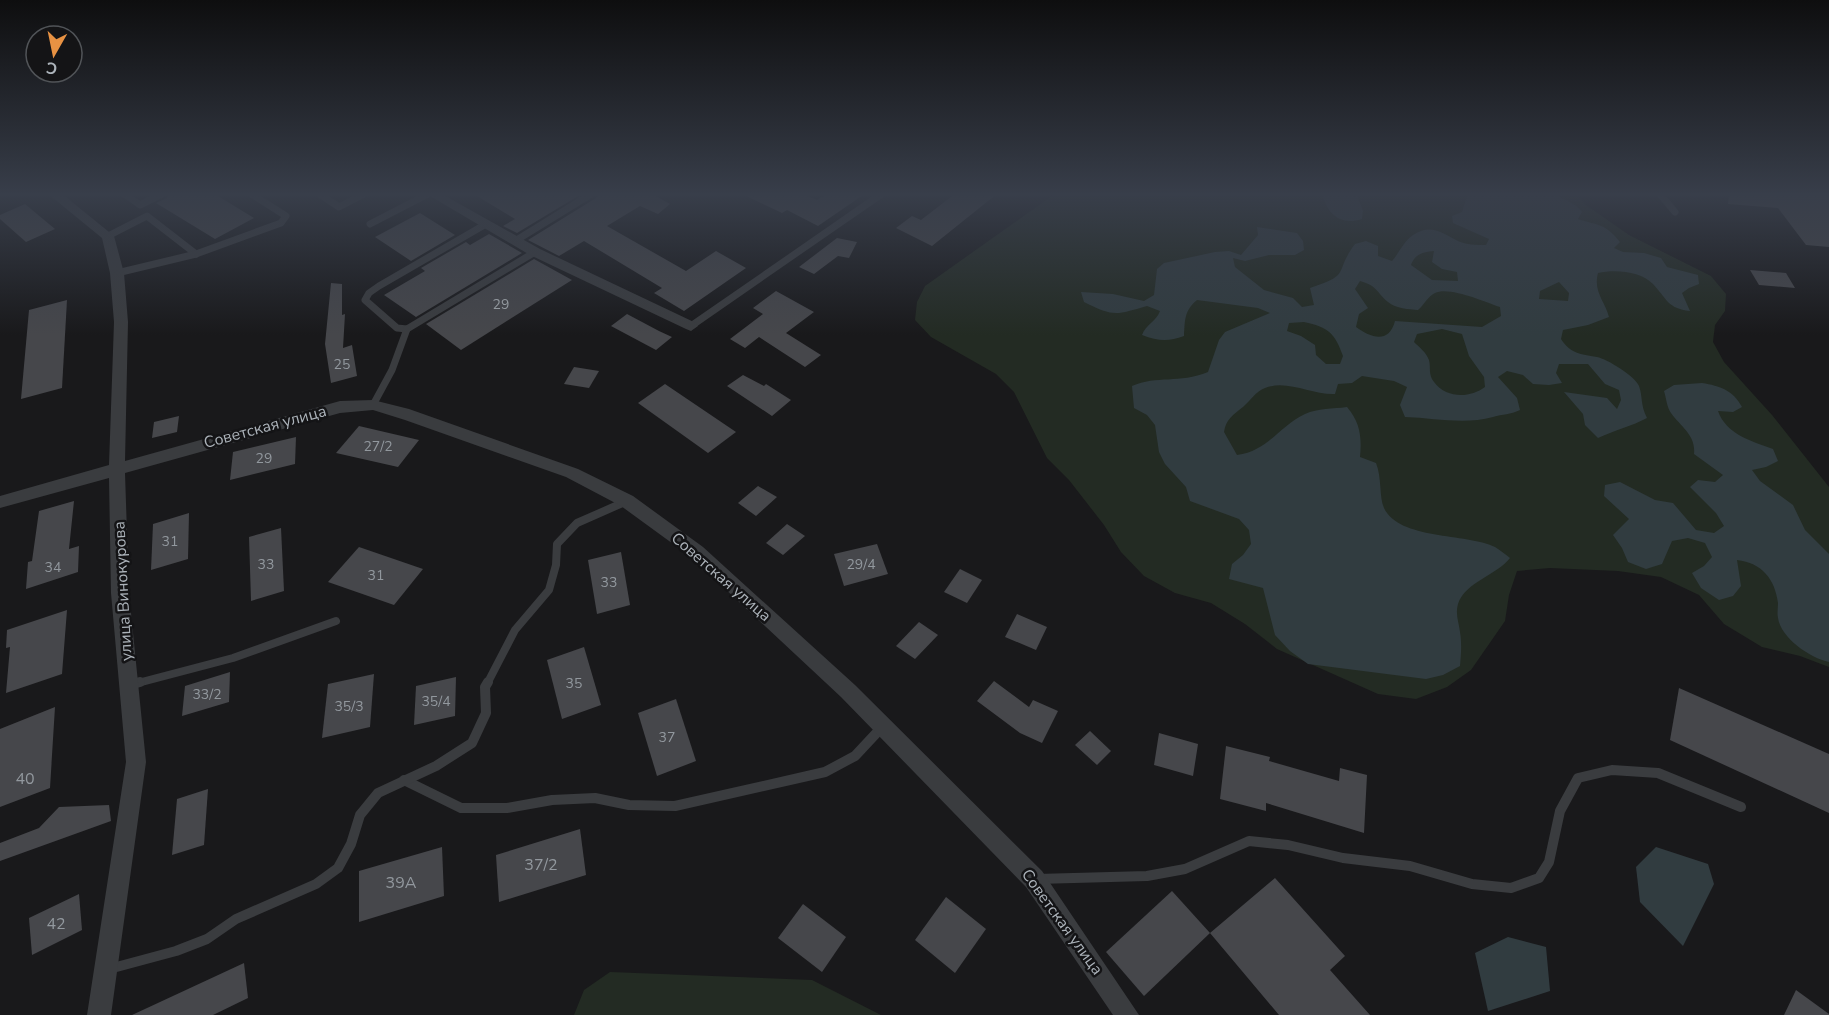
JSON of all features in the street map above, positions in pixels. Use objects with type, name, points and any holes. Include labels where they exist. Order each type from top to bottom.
[{"type":"street","name":"улица Винокурова","points":[[99,1015],[136,762],[120,593],[117,468],[121,322],[117,273],[109,240]]},
{"type":"street","points":[[515,241],[691,326]]},
{"type":"street","name":"Советская улица","points":[[0,502],[340,407],[374,405],[409,415],[572,474],[627,501],[697,552],[848,691],[1034,879],[1127,1015]]},
{"type":"lane","points":[[178,240],[196,254]]},
{"type":"lane","points":[[117,273],[196,254],[233,240]]},
{"type":"lane","points":[[407,330],[397,328],[365,300],[369,292],[458,240]]},
{"type":"lane","points":[[691,326],[815,240]]},
{"type":"lane","points":[[374,405],[392,370],[407,330],[535,252]]},
{"type":"lane","points":[[104,971],[176,951],[207,939],[236,919],[316,884],[338,868],[351,844],[360,816],[378,793],[436,766],[472,743],[486,713],[485,687],[515,630],[549,590],[556,566],[557,544],[577,523],[627,501]]},
{"type":"lane","points":[[129,685],[233,658],[336,621]]},
{"type":"lane","points":[[404,780],[461,808],[507,808],[552,800],[595,798],[629,805],[675,806],[825,772],[855,756],[883,726]]},
{"type":"lane","points":[[1034,879],[1147,876],[1166,873],[1206,861],[1249,841],[1288,845],[1343,858],[1410,866],[1472,884],[1511,888],[1539,878],[1549,862],[1560,811],[1578,778],[1612,770],[1658,773],[1741,807]]},
{"type":"shaded area","points":[[989,240],[1640,240],[1711,276],[1726,294],[1725,311],[1715,325],[1713,342],[1724,362],[1772,415],[1829,487],[1829,667],[1800,656],[1762,647],[1724,624],[1699,595],[1661,577],[1618,571],[1550,568],[1517,571],[1509,595],[1505,621],[1471,670],[1447,687],[1416,699],[1378,694],[1277,649],[1245,624],[1211,603],[1175,593],[1144,576],[1121,552],[1104,525],[1069,480],[1047,458],[1014,392],[996,374],[931,337],[915,320],[917,302],[925,286]]},
{"type":"shaded area","points":[[1253,240],[1303,240],[1304,250],[1295,255],[1269,255],[1245,261],[1233,258],[1235,267],[1264,290],[1293,298],[1302,307],[1314,305],[1310,288],[1337,276],[1355,244],[1366,241],[1378,246],[1378,256],[1392,261],[1408,240],[1457,240],[1486,245],[1488,240],[1619,240],[1620,242],[1614,248],[1623,252],[1644,253],[1661,258],[1667,267],[1698,275],[1699,284],[1682,293],[1690,311],[1672,305],[1653,284],[1642,276],[1620,271],[1598,273],[1598,291],[1609,317],[1588,325],[1563,330],[1561,339],[1572,350],[1607,361],[1632,378],[1639,386],[1647,418],[1598,438],[1585,425],[1583,414],[1564,392],[1607,398],[1617,409],[1621,400],[1619,390],[1605,384],[1588,364],[1559,364],[1556,373],[1562,383],[1549,385],[1533,384],[1523,375],[1507,371],[1498,377],[1517,398],[1520,410],[1471,421],[1405,417],[1400,405],[1407,387],[1394,381],[1362,376],[1352,383],[1338,384],[1335,394],[1282,385],[1265,388],[1230,418],[1224,432],[1237,455],[1257,449],[1305,414],[1347,407],[1355,418],[1359,430],[1360,457],[1376,463],[1382,504],[1392,518],[1418,531],[1495,547],[1510,558],[1474,584],[1462,596],[1457,611],[1461,641],[1460,666],[1443,675],[1426,679],[1308,664],[1290,651],[1275,635],[1263,588],[1229,579],[1232,564],[1251,544],[1249,530],[1239,519],[1190,501],[1186,487],[1165,464],[1159,452],[1155,425],[1147,415],[1134,408],[1132,386],[1150,381],[1187,378],[1208,372],[1219,340],[1225,332],[1270,313],[1258,308],[1197,300],[1187,312],[1184,336],[1158,340],[1142,335],[1160,311],[1147,306],[1121,313],[1109,312],[1084,302],[1081,292],[1113,294],[1144,301],[1154,295],[1157,269],[1164,263],[1215,252],[1229,251],[1241,255]],"holes":[[[1434,251],[1432,262],[1442,269],[1457,272],[1458,281],[1432,280],[1411,265],[1417,256]],[[1360,281],[1374,287],[1391,304],[1403,308],[1418,310],[1430,296],[1441,291],[1458,293],[1500,307],[1501,316],[1482,327],[1395,321],[1384,336],[1373,336],[1356,327],[1359,314],[1368,308],[1355,289]],[[1559,282],[1569,293],[1568,301],[1539,299],[1540,291]],[[1304,322],[1330,332],[1343,356],[1340,364],[1326,364],[1316,355],[1315,345],[1287,331],[1289,323]],[[1442,329],[1462,334],[1469,356],[1484,377],[1485,387],[1466,395],[1452,394],[1439,388],[1430,374],[1428,357],[1414,342],[1417,334]]]},
{"type":"shaded area","points":[[1702,383],[1725,390],[1738,401],[1742,407],[1733,412],[1718,411],[1722,419],[1740,436],[1773,449],[1778,461],[1752,470],[1760,481],[1793,505],[1805,530],[1829,554],[1829,662],[1805,652],[1790,640],[1780,625],[1774,587],[1766,574],[1754,565],[1737,560],[1741,586],[1733,596],[1719,600],[1701,588],[1692,573],[1704,566],[1712,557],[1705,543],[1688,538],[1672,541],[1662,564],[1646,569],[1628,562],[1613,535],[1629,519],[1604,496],[1605,485],[1620,482],[1655,500],[1673,503],[1696,530],[1714,533],[1724,526],[1716,513],[1690,487],[1698,480],[1715,482],[1723,475],[1694,454],[1693,442],[1670,411],[1664,391],[1674,385]]},
{"type":"shaded area","points":[[1656,847],[1708,864],[1714,884],[1683,946],[1640,902],[1636,867]]},
{"type":"shaded area","points":[[1508,937],[1546,947],[1550,991],[1488,1011],[1475,953]]},
{"type":"shaded area","points":[[610,972],[812,980],[881,1015],[574,1015],[584,990]]},
{"type":"building","points":[[380,240],[446,240],[411,261]]},
{"type":"building","points":[[478,240],[500,240],[522,253],[416,317],[384,295],[425,271],[421,268],[466,242],[470,245]]},
{"type":"building","points":[[529,240],[632,240],[686,271],[716,251],[746,268],[684,311],[654,293],[662,288],[584,241],[559,256]]},
{"type":"building","points":[[834,240],[857,242],[849,258],[838,256],[814,274],[799,267]]},
{"type":"building","points":[[921,240],[939,240],[932,246]]},
{"type":"building","points":[[1802,240],[1829,240],[1829,247],[1806,245]]},
{"type":"building","points":[[534,259],[572,280],[461,350],[426,324]]},
{"type":"building","points":[[1750,270],[1786,273],[1795,288],[1759,285]]},
{"type":"building","points":[[331,283],[342,284],[342,315],[345,314],[343,348],[352,345],[357,376],[331,383],[325,344]]},
{"type":"building","points":[[776,291],[814,312],[786,333],[821,355],[805,367],[759,337],[745,348],[730,339],[763,314],[753,308]]},
{"type":"building","points":[[67,300],[62,388],[21,399],[29,310]]},
{"type":"building","points":[[627,314],[672,337],[656,350],[611,326]]},
{"type":"building","points":[[574,367],[599,371],[589,388],[564,384]]},
{"type":"building","points":[[743,375],[764,386],[766,384],[791,400],[772,416],[727,386]]},
{"type":"building","points":[[665,384],[736,432],[708,453],[638,403]]},
{"type":"building","points":[[179,416],[177,432],[152,438],[154,422]]},
{"type":"building","points":[[359,426],[419,440],[398,467],[336,453]]},
{"type":"building","points":[[296,437],[295,464],[230,480],[233,452]]},
{"type":"building","points":[[758,486],[777,497],[756,516],[738,503]]},
{"type":"building","points":[[74,501],[69,549],[79,546],[78,572],[26,589],[28,562],[32,561],[39,511]]},
{"type":"building","points":[[189,513],[188,559],[151,570],[153,524]]},
{"type":"building","points":[[787,524],[805,536],[783,555],[766,543]]},
{"type":"building","points":[[281,528],[284,591],[251,601],[249,537]]},
{"type":"building","points":[[877,544],[888,574],[844,586],[834,554]]},
{"type":"building","points":[[359,547],[423,569],[394,605],[328,582]]},
{"type":"building","points":[[621,552],[630,605],[597,614],[588,560]]},
{"type":"building","points":[[960,569],[982,580],[967,603],[944,592]]},
{"type":"building","points":[[67,610],[62,674],[6,693],[10,647],[6,648],[7,630]]},
{"type":"building","points":[[1017,614],[1047,627],[1036,650],[1005,637]]},
{"type":"building","points":[[919,622],[938,635],[915,659],[896,646]]},
{"type":"building","points":[[584,647],[601,705],[562,719],[547,660]]},
{"type":"building","points":[[230,672],[229,702],[182,716],[185,686]]},
{"type":"building","points":[[374,674],[370,727],[322,738],[328,684]]},
{"type":"building","points":[[456,677],[455,716],[414,725],[416,686]]},
{"type":"building","points":[[994,681],[1029,707],[1033,700],[1058,711],[1042,743],[1020,733],[977,701]]},
{"type":"building","points":[[1679,688],[1829,754],[1829,813],[1670,740]]},
{"type":"building","points":[[676,699],[696,761],[657,776],[638,713]]},
{"type":"building","points":[[55,707],[50,788],[0,807],[0,729]]},
{"type":"building","points":[[1090,731],[1111,751],[1097,765],[1075,745]]},
{"type":"building","points":[[1159,733],[1198,744],[1193,776],[1154,765]]},
{"type":"building","points":[[1226,746],[1270,757],[1269,761],[1339,781],[1340,768],[1367,775],[1364,833],[1266,803],[1266,811],[1220,799]]},
{"type":"building","points":[[208,789],[204,845],[172,855],[177,799]]},
{"type":"building","points":[[109,805],[111,821],[0,861],[0,843],[39,828],[59,807]]},
{"type":"building","points":[[580,829],[586,875],[499,902],[496,855]]},
{"type":"building","points":[[442,847],[444,896],[359,922],[359,871]]},
{"type":"building","points":[[1275,878],[1345,956],[1330,970],[1370,1015],[1279,1015],[1210,933]]},
{"type":"building","points":[[1172,891],[1210,933],[1144,996],[1106,952]]},
{"type":"building","points":[[79,894],[82,930],[32,955],[29,918]]},
{"type":"building","points":[[946,897],[986,929],[955,973],[915,940]]},
{"type":"building","points":[[803,904],[846,937],[822,972],[778,938]]},
{"type":"building","points":[[244,963],[248,998],[213,1015],[132,1015]]},
{"type":"building","points":[[1796,990],[1829,1014],[1829,1015],[1784,1015]]}]
